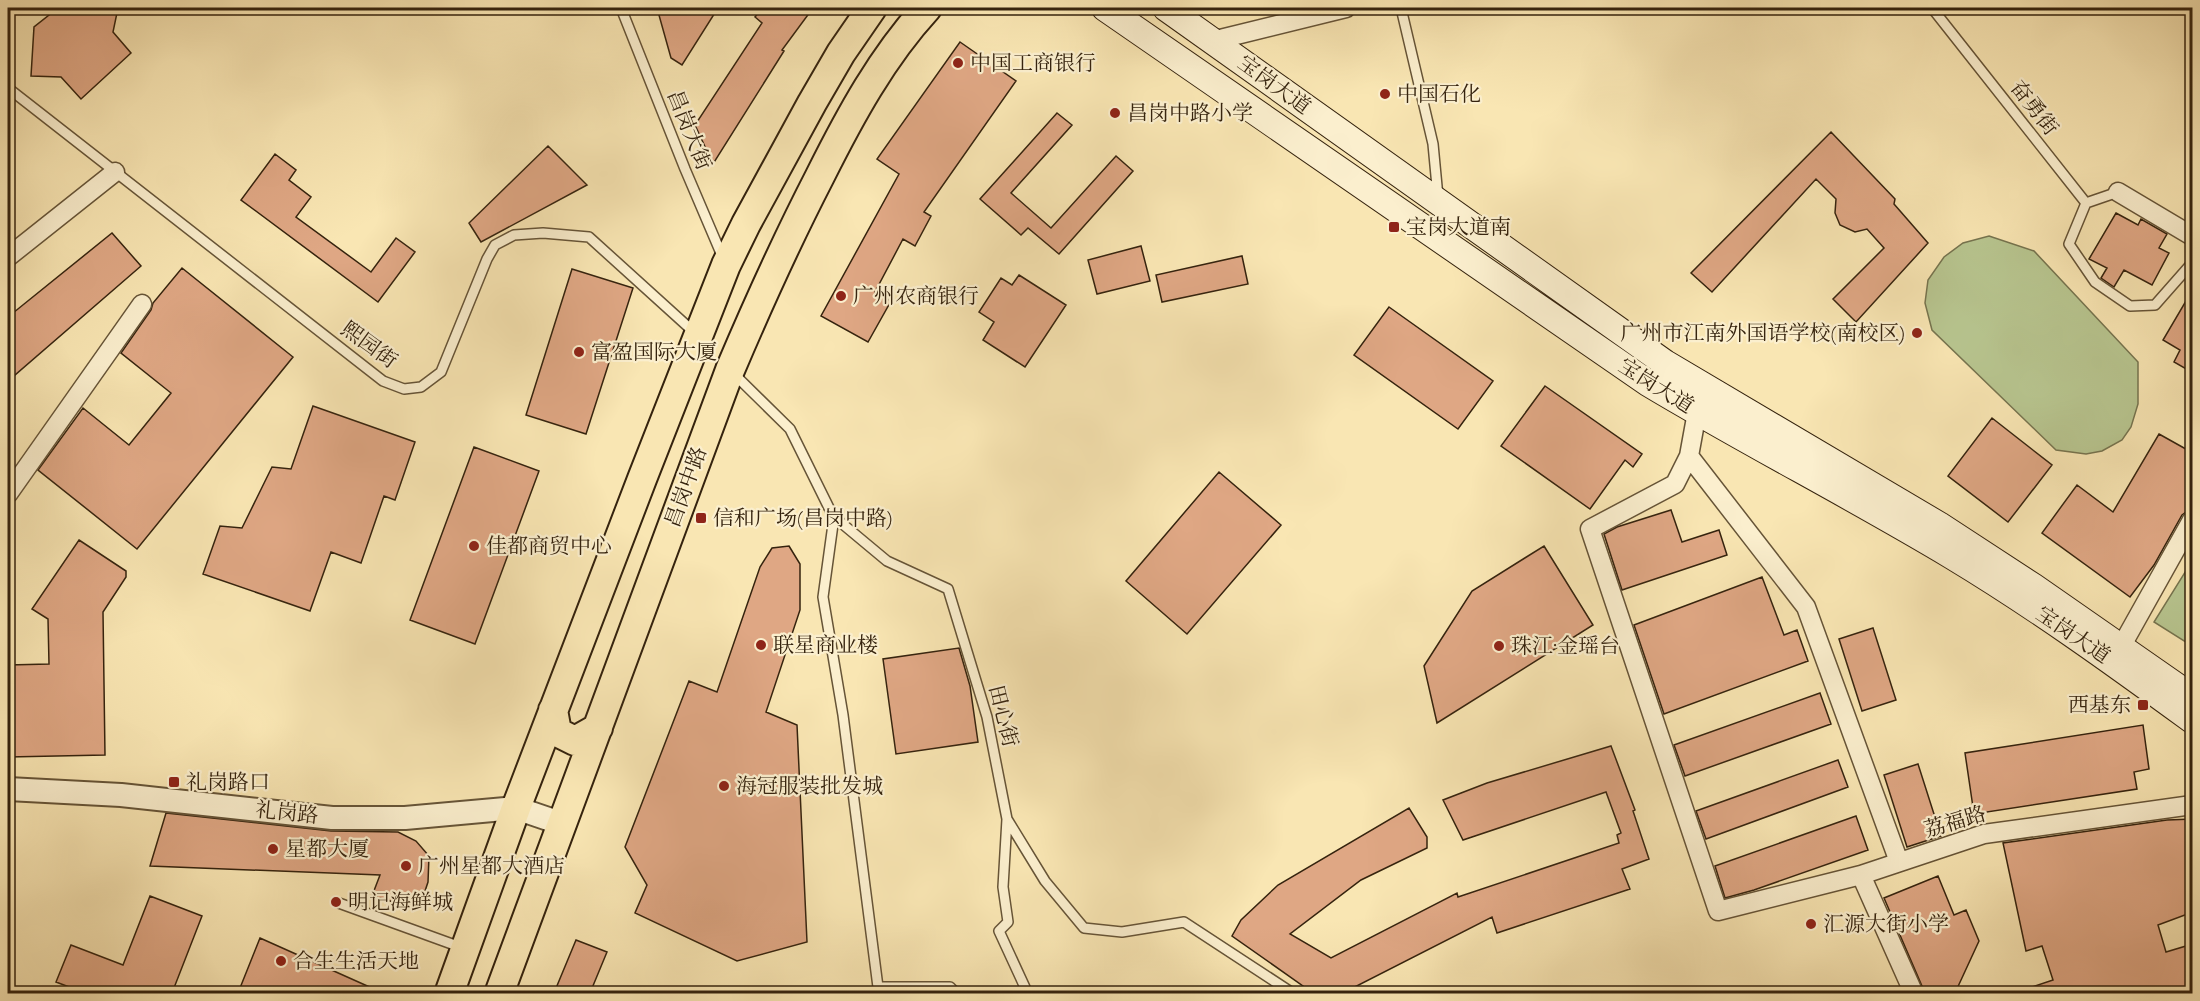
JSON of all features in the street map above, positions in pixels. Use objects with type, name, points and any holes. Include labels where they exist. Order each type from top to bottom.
[{"type":"main road","name":"昌岗中路","points":[[449,993],[553,710],[726,265],[812,103],[841,53],[873,8]]},
{"type":"main road","name":"昌岗中路","points":[[499,993],[730,370],[787,241],[866,88],[905,32],[927,8]]},
{"type":"main road","name":"宝岗大道","points":[[1105,8],[1618,363],[1697,412],[1960,562],[2078,638],[2193,720]]},
{"type":"main road","name":"宝岗大道","points":[[1166,8],[1665,363],[1939,525],[2034,586],[2193,697]]},
{"type":"main road","points":[[553,710],[557,732],[575,741],[598,728]]},
{"type":"street","points":[[1212,41],[1346,8]]},
{"type":"street","points":[[8,257],[115,172]]},
{"type":"street","points":[[2118,192],[2193,236]]},
{"type":"street","points":[[8,494],[142,304]]},
{"type":"street","points":[[1697,412],[1689,456],[1806,607],[1899,862]]},
{"type":"street","name":"荔福路","points":[[1689,456],[1675,484],[1590,529],[1718,911],[1861,875],[1984,834],[2193,805]]},
{"type":"street","points":[[2121,647],[2193,520]]},
{"type":"street","name":"礼岗路","points":[[8,789],[121,795],[332,818],[405,818],[516,808],[563,824]]},
{"type":"street","points":[[1861,875],[1914,993]]},
{"type":"lane","name":"昌岗大街","points":[[621,8],[726,265]]},
{"type":"lane","points":[[1401,8],[1433,144],[1439,202]]},
{"type":"lane","name":"奋勇街","points":[[1932,8],[2086,204]]},
{"type":"lane","name":"熙园街","points":[[8,88],[383,381],[404,389],[421,387],[441,372],[487,259],[495,245],[514,235],[589,237],[698,336]]},
{"type":"lane","points":[[2118,192],[2086,204],[2069,244],[2095,282],[2130,306],[2155,305],[2193,263]]},
{"type":"lane","name":"田心街","points":[[730,370],[790,429],[834,517],[887,561],[948,589],[987,717],[1007,819],[1045,881],[1084,928],[1122,932],[1184,922],[1294,993]]},
{"type":"lane","points":[[834,517],[823,597],[843,715],[878,987],[950,987],[957,993]]},
{"type":"lane","points":[[1007,819],[1003,887],[1008,921],[999,931],[1028,993]]},
{"type":"lane","points":[[336,902],[465,949]]},
{"type":"green space","points":[[1989,236],[2034,251],[2138,362],[2138,404],[2131,427],[2122,440],[2102,451],[2086,454],[2056,450],[1932,330],[1925,303],[1928,280],[1944,257],[1963,243]]},
{"type":"green space","points":[[2192,561],[2192,646],[2154,622]]},
{"type":"building","points":[[58,8],[118,8],[113,32],[131,53],[81,99],[61,77],[31,76],[34,27]]},
{"type":"building","points":[[657,8],[718,8],[682,65],[671,58]]},
{"type":"building","points":[[762,8],[813,8],[782,50],[784,51],[713,164],[695,125],[762,23],[755,17]]},
{"type":"building","points":[[960,42],[1016,81],[924,212],[931,216],[915,246],[903,239],[875,292],[891,301],[868,342],[821,316],[899,174],[877,159]]},
{"type":"building","points":[[1057,113],[1072,125],[1011,193],[1051,228],[1116,156],[1133,171],[1059,254],[1028,228],[1021,235],[980,199]]},
{"type":"building","points":[[1831,132],[1895,199],[1894,204],[1928,243],[1856,322],[1833,299],[1884,248],[1867,229],[1855,232],[1840,225],[1835,213],[1836,199],[1816,179],[1712,292],[1691,273]]},
{"type":"building","points":[[548,146],[587,185],[481,242],[469,223]]},
{"type":"building","points":[[275,154],[296,170],[289,180],[311,197],[296,217],[371,272],[396,238],[415,252],[378,302],[241,200]]},
{"type":"building","points":[[2116,213],[2138,225],[2141,219],[2167,234],[2159,248],[2169,253],[2152,285],[2124,270],[2114,287],[2101,278],[2107,268],[2089,259]]},
{"type":"building","points":[[112,233],[141,266],[8,381],[8,317]]},
{"type":"building","points":[[1141,246],[1150,281],[1097,294],[1088,260]]},
{"type":"building","points":[[1242,256],[1248,284],[1162,302],[1156,275]]},
{"type":"building","points":[[182,268],[293,357],[137,549],[38,470],[83,408],[129,445],[171,393],[121,353],[151,310],[153,303]]},
{"type":"building","name":"富盈国际大厦","points":[[572,269],[633,288],[586,434],[526,415]]},
{"type":"building","points":[[1019,275],[1066,305],[1025,367],[983,340],[994,322],[979,312],[1001,278],[1012,285]]},
{"type":"building","points":[[2193,289],[2193,361],[2188,370],[2174,362],[2180,350],[2163,340]]},
{"type":"building","points":[[1389,307],[1493,381],[1458,429],[1354,355]]},
{"type":"building","points":[[1545,386],[1642,454],[1633,467],[1625,460],[1590,509],[1501,446]]},
{"type":"building","points":[[313,406],[415,442],[395,500],[384,496],[361,563],[331,552],[310,611],[203,574],[220,526],[242,528],[272,467],[291,469]]},
{"type":"building","points":[[1992,418],[2052,465],[2008,522],[1948,476]]},
{"type":"building","points":[[2159,434],[2193,453],[2193,507],[2182,515],[2154,565],[2130,597],[2042,533],[2077,485],[2113,512]]},
{"type":"building","name":"佳都商贸中心","points":[[474,447],[539,471],[475,644],[410,620]]},
{"type":"building","points":[[1219,472],[1281,525],[1187,634],[1126,581]]},
{"type":"building","points":[[1671,510],[1682,542],[1719,530],[1727,555],[1622,590],[1604,534],[1617,527]]},
{"type":"building","points":[[79,540],[126,571],[126,577],[103,612],[105,755],[8,757],[8,665],[49,664],[48,619],[32,609]]},
{"type":"building","name":"海冠服装批发城","points":[[789,546],[800,564],[800,610],[766,712],[797,725],[807,942],[737,961],[635,913],[647,885],[625,847],[689,681],[717,692],[760,567],[772,548]]},
{"type":"building","name":"珠江·金瑶台","points":[[1544,546],[1593,625],[1437,723],[1424,666],[1472,591]]},
{"type":"building","points":[[1762,577],[1784,635],[1797,630],[1808,661],[1664,714],[1634,625]]},
{"type":"building","points":[[1873,628],[1896,700],[1862,711],[1839,639]]},
{"type":"building","points":[[959,648],[970,686],[978,742],[896,754],[883,659]]},
{"type":"building","points":[[1820,693],[1831,724],[1685,776],[1674,745]]},
{"type":"building","points":[[2143,725],[2149,769],[2134,772],[2137,789],[1974,814],[1965,753]]},
{"type":"building","points":[[1611,746],[1635,810],[1633,811],[1649,859],[1622,869],[1630,889],[1497,933],[1492,917],[1343,993],[1313,993],[1232,936],[1241,920],[1278,885],[1409,808],[1427,837],[1427,848],[1361,880],[1290,934],[1331,958],[1457,893],[1458,897],[1619,843],[1617,835],[1621,833],[1606,792],[1463,840],[1443,800],[1487,783]]},
{"type":"building","points":[[1838,760],[1848,787],[1706,839],[1696,811]]},
{"type":"building","points":[[1918,764],[1941,836],[1907,847],[1884,775]]},
{"type":"building","name":"星都大厦","points":[[166,813],[331,831],[398,832],[416,841],[429,856],[428,882],[419,909],[372,896],[380,875],[150,866]]},
{"type":"building","points":[[1856,816],[1868,850],[1725,898],[1715,866]]},
{"type":"building","points":[[2193,819],[2193,912],[2158,925],[2166,952],[2186,946],[2193,968],[2193,993],[2020,993],[2020,991],[2053,980],[2042,946],[2026,951],[2003,843],[2167,820]]},
{"type":"building","points":[[1938,876],[1954,915],[1966,910],[1979,941],[1955,993],[1925,993],[1884,898]]},
{"type":"building","points":[[150,896],[202,916],[172,993],[126,993],[108,987],[106,993],[85,993],[56,982],[71,945],[123,965]]},
{"type":"building","name":"合生生活天地","points":[[260,938],[383,993],[238,993]]},
{"type":"building","points":[[576,940],[607,952],[590,993],[554,993]]},
{"type":"place","name":"中国工商银行","points":[[958,63]]},
{"type":"place","name":"中国石化","points":[[1385,94]]},
{"type":"place","name":"昌岗中路小学","points":[[1115,113]]},
{"type":"place","name":"宝岗大道南","points":[[1394,227]]},
{"type":"place","name":"广州农商银行","points":[[841,296]]},
{"type":"place","name":"广州市江南外国语学校(南校区)","points":[[1917,333]]},
{"type":"place","name":"富盈国际大厦","points":[[579,352]]},
{"type":"place","name":"信和广场(昌岗中路)","points":[[701,518]]},
{"type":"place","name":"佳都商贸中心","points":[[474,546]]},
{"type":"place","name":"联星商业楼","points":[[761,645]]},
{"type":"place","name":"珠江·金瑶台","points":[[1499,646]]},
{"type":"place","name":"西基东","points":[[2143,705]]},
{"type":"place","name":"礼岗路口","points":[[174,782]]},
{"type":"place","name":"海冠服装批发城","points":[[724,786]]},
{"type":"place","name":"星都大厦","points":[[273,849]]},
{"type":"place","name":"广州星都大酒店","points":[[406,866]]},
{"type":"place","name":"明记海鲜城","points":[[336,902]]},
{"type":"place","name":"汇源大街小学","points":[[1811,924]]},
{"type":"place","name":"合生生活天地","points":[[281,961]]}]
